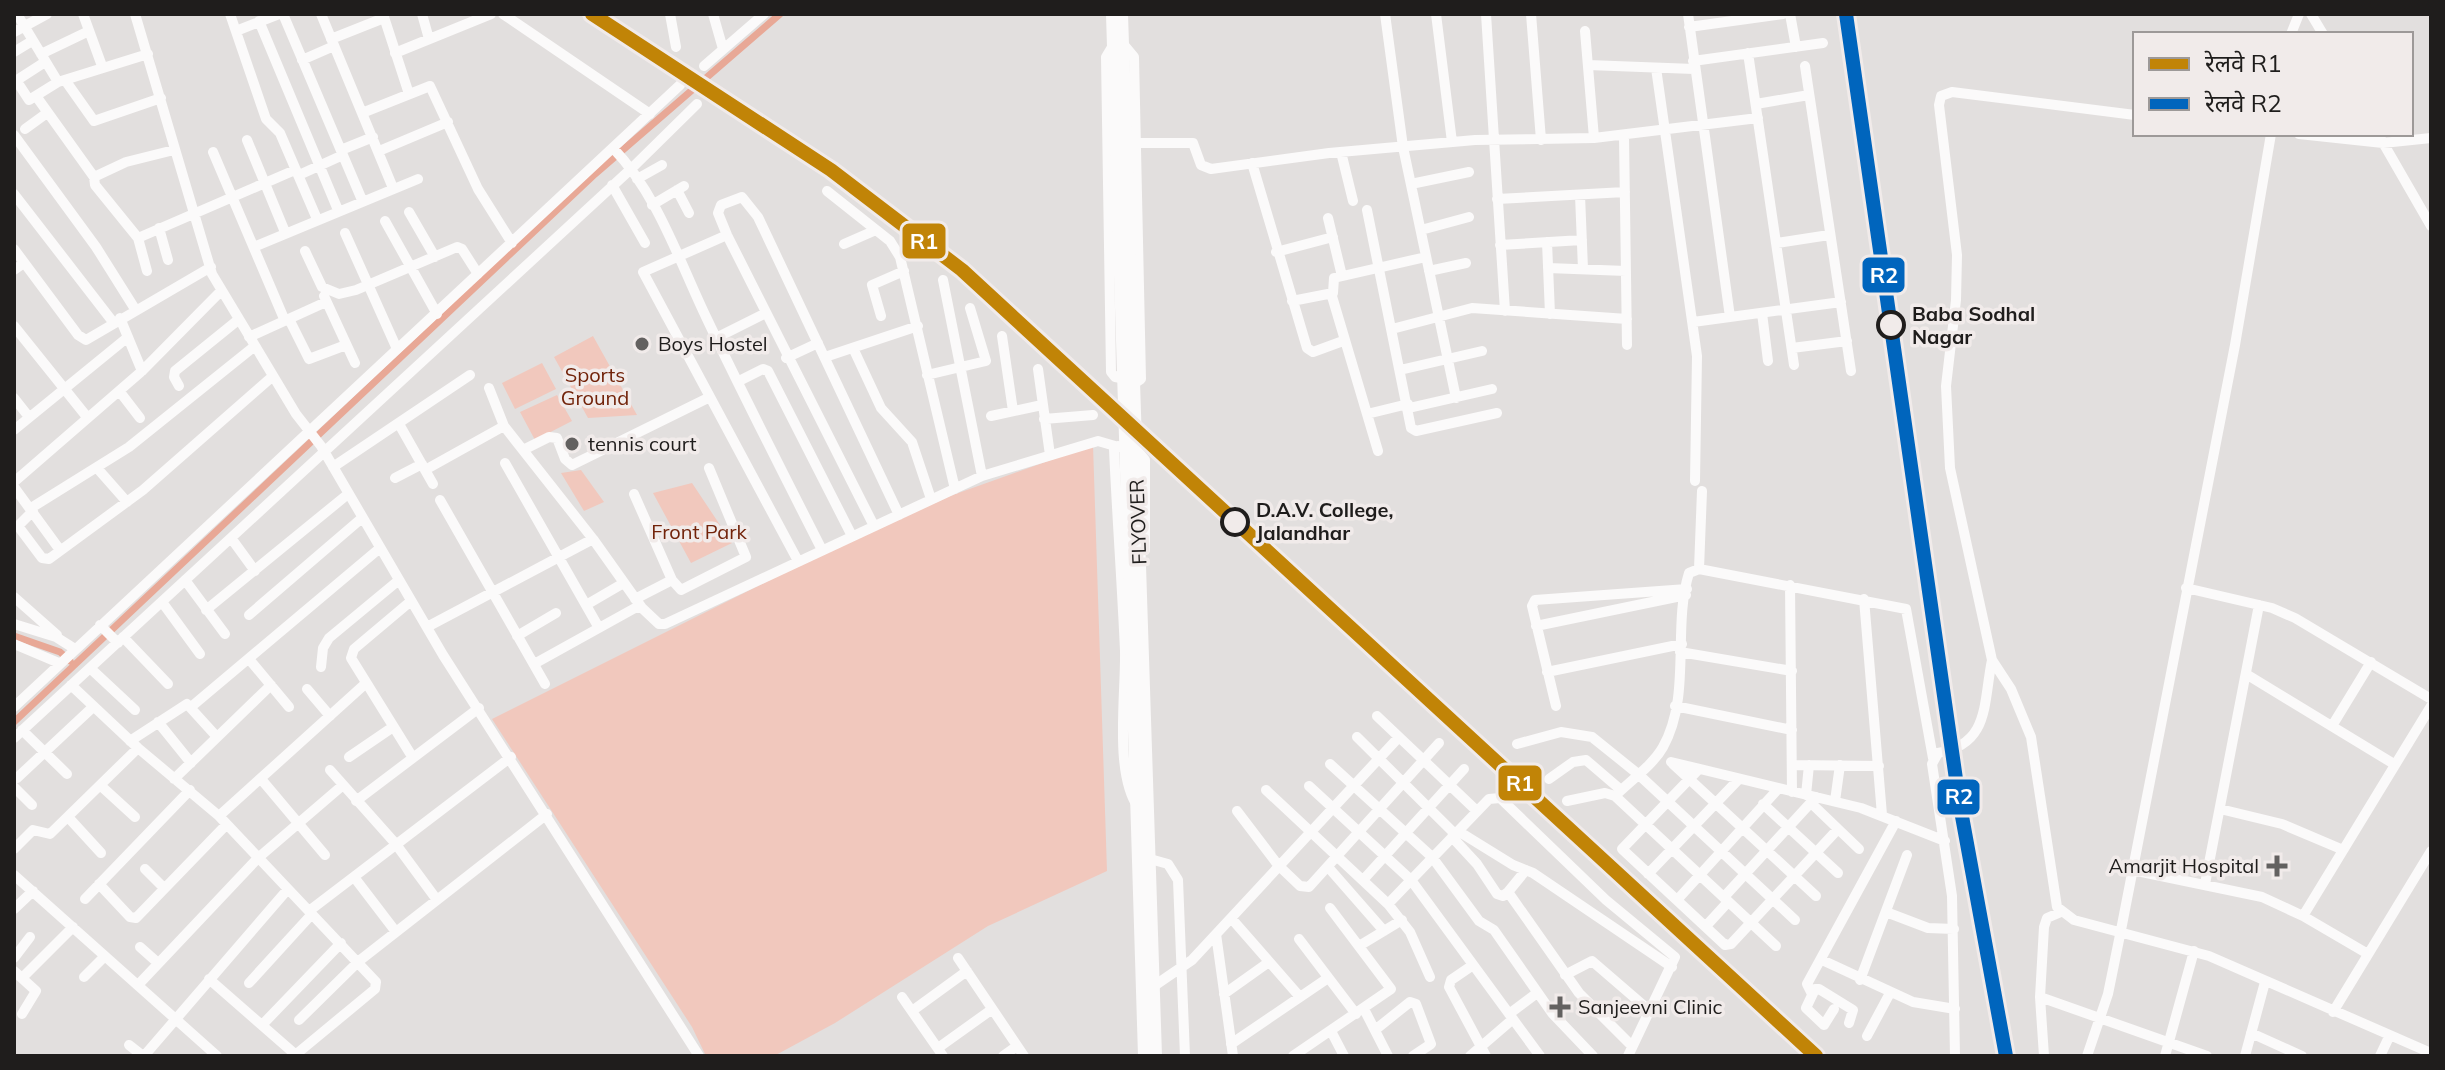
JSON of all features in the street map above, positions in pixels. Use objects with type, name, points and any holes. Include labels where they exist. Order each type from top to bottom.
[{"type":"main road","points":[[1112,14],[1118,46]]},
{"type":"main road","points":[[1118,46],[1122,14]]},
{"type":"main road","name":"FLYOVER","points":[[1118,46],[1144,809]]},
{"type":"main road","points":[[1144,809],[1150,859],[1156,1056]]},
{"type":"main road","points":[[1144,809],[1144,1056]]},
{"type":"street","points":[[17,14],[43,58],[94,121],[161,98]]},
{"type":"street","points":[[14,32],[47,14]]},
{"type":"street","points":[[83,14],[102,66]]},
{"type":"street","points":[[135,14],[193,213],[221,291],[322,448],[427,627],[699,1056]]},
{"type":"street","points":[[230,14],[266,119],[280,133],[317,219]]},
{"type":"street","points":[[321,14],[393,188]]},
{"type":"street","points":[[422,14],[429,39]]},
{"type":"street","points":[[395,53],[491,14]]},
{"type":"street","points":[[503,14],[650,114]]},
{"type":"street","points":[[670,14],[676,47]]},
{"type":"street","points":[[713,14],[723,49]]},
{"type":"street","points":[[743,14],[746,29]]},
{"type":"street","points":[[704,66],[764,14]]},
{"type":"street","points":[[1385,14],[1403,147],[1456,398]]},
{"type":"street","points":[[1436,14],[1452,142]]},
{"type":"street","points":[[1486,14],[1505,311]]},
{"type":"street","points":[[1531,14],[1541,140]]},
{"type":"street","points":[[1688,14],[1701,126],[1730,317]]},
{"type":"street","points":[[1689,27],[1783,14]]},
{"type":"street","points":[[1790,14],[1796,47]]},
{"type":"street","points":[[2311,14],[2322,32]]},
{"type":"street","points":[[236,31],[276,15],[302,60],[362,200]]},
{"type":"street","points":[[302,60],[383,16],[409,94]]},
{"type":"street","points":[[259,21],[338,210]]},
{"type":"street","points":[[89,31],[43,58],[15,81],[27,99],[61,81],[148,54]]},
{"type":"street","points":[[1585,31],[1594,138]]},
{"type":"street","points":[[14,52],[32,41]]},
{"type":"street","points":[[1588,65],[1656,68],[1694,65],[1748,53],[1823,43]]},
{"type":"street","points":[[1118,46],[1134,57],[1135,143],[1141,379],[1138,381],[1115,377],[1111,372],[1106,57],[1118,46]]},
{"type":"street","points":[[1748,53],[1794,365]]},
{"type":"street","points":[[1805,66],[1851,371]]},
{"type":"street","points":[[1656,68],[1693,322],[1697,380],[1699,569]]},
{"type":"street","points":[[67,774],[46,751],[18,734],[90,668],[111,634],[310,433],[397,349],[615,150],[680,85]]},
{"type":"street","points":[[362,113],[430,86],[478,189],[512,243]]},
{"type":"street","points":[[2133,115],[1952,92],[1946,93],[1939,101],[1957,266],[1946,386],[1950,468],[1992,660],[2011,689],[2031,737],[2042,792],[2055,898],[2061,912],[2074,920],[2194,951],[2431,1053]]},
{"type":"street","points":[[1756,104],[1809,95]]},
{"type":"street","points":[[36,96],[94,177],[95,185],[138,238],[147,271]]},
{"type":"street","points":[[14,707],[68,656],[162,602],[322,448],[632,170],[697,104]]},
{"type":"street","points":[[25,129],[47,113]]},
{"type":"street","points":[[1135,143],[1193,143],[1201,165],[1211,169],[1341,152],[1452,142],[1624,136],[1758,118]]},
{"type":"street","points":[[379,151],[448,122]]},
{"type":"street","points":[[14,135],[96,247],[135,309]]},
{"type":"street","points":[[1624,136],[1627,345]]},
{"type":"street","points":[[2087,1056],[2101,1017],[2121,930],[2235,345],[2271,136]]},
{"type":"street","points":[[2340,136],[2431,138]]},
{"type":"street","points":[[138,238],[264,183],[321,166],[373,137]]},
{"type":"street","points":[[2381,138],[2431,226]]},
{"type":"street","points":[[247,140],[285,232]]},
{"type":"street","points":[[94,177],[126,162],[174,150]]},
{"type":"street","points":[[615,150],[632,170],[678,255],[822,550]]},
{"type":"street","points":[[213,152],[287,320],[309,359],[346,345]]},
{"type":"street","points":[[1341,152],[1353,201]]},
{"type":"street","points":[[1252,163],[1276,252],[1309,350],[1343,341]]},
{"type":"street","points":[[632,170],[662,165]]},
{"type":"street","points":[[1411,184],[1469,172]]},
{"type":"street","points":[[254,247],[418,179]]},
{"type":"street","points":[[612,185],[645,243]]},
{"type":"street","points":[[652,205],[680,188],[689,213]]},
{"type":"street","points":[[827,191],[896,248],[918,326],[955,489]]},
{"type":"street","points":[[1497,199],[1625,192]]},
{"type":"street","points":[[14,194],[116,320],[128,337],[142,371]]},
{"type":"street","points":[[1580,195],[1583,269]]},
{"type":"street","points":[[874,526],[786,358],[727,235],[717,210],[742,197],[758,217],[899,515]]},
{"type":"street","points":[[1367,210],[1411,428],[1416,431],[1497,413]]},
{"type":"street","points":[[409,212],[435,257]]},
{"type":"street","points":[[1421,230],[1469,217]]},
{"type":"street","points":[[1328,218],[1342,276]]},
{"type":"street","points":[[385,221],[437,314]]},
{"type":"street","points":[[159,228],[168,260]]},
{"type":"street","points":[[844,244],[876,230]]},
{"type":"street","points":[[345,233],[397,349]]},
{"type":"street","points":[[727,235],[643,272],[798,561]]},
{"type":"street","points":[[1777,243],[1829,235]]},
{"type":"street","points":[[1276,252],[1333,237]]},
{"type":"street","points":[[1500,245],[1582,240]]},
{"type":"street","points":[[1547,242],[1550,314]]},
{"type":"street","points":[[326,290],[345,293],[459,247],[478,274]]},
{"type":"street","points":[[14,249],[83,338],[90,339],[116,320],[211,267]]},
{"type":"street","points":[[305,251],[326,290],[326,302],[355,363]]},
{"type":"street","points":[[1378,451],[1343,341],[1331,293],[1334,290],[1333,279],[1426,257]]},
{"type":"street","points":[[14,270],[24,263]]},
{"type":"street","points":[[1429,271],[1466,263]]},
{"type":"street","points":[[1548,268],[1626,271]]},
{"type":"street","points":[[881,316],[872,285],[904,271]]},
{"type":"street","points":[[943,280],[982,476]]},
{"type":"street","points":[[60,550],[14,484],[87,417],[120,392],[221,291]]},
{"type":"street","points":[[1292,301],[1331,293]]},
{"type":"street","points":[[273,376],[127,502],[49,559],[42,558],[18,526],[19,521],[32,510],[97,468],[252,342],[287,320],[326,302]]},
{"type":"street","points":[[1693,322],[1841,302]]},
{"type":"street","points":[[927,375],[987,360],[970,308]]},
{"type":"street","points":[[1392,329],[1472,308],[1627,319]]},
{"type":"street","points":[[716,338],[766,313]]},
{"type":"street","points":[[1762,313],[1768,361]]},
{"type":"street","points":[[179,386],[175,371],[238,320]]},
{"type":"street","points":[[14,326],[87,417]]},
{"type":"street","points":[[825,357],[918,326]]},
{"type":"street","points":[[1002,336],[1013,411]]},
{"type":"street","points":[[14,430],[128,337]]},
{"type":"street","points":[[1792,348],[1847,341]]},
{"type":"street","points":[[786,358],[818,343]]},
{"type":"street","points":[[853,348],[881,408],[912,442],[931,499]]},
{"type":"street","points":[[1400,370],[1482,351]]},
{"type":"street","points":[[739,381],[763,369],[768,371],[852,536]]},
{"type":"street","points":[[1038,369],[1050,455]]},
{"type":"street","points":[[333,467],[470,375]]},
{"type":"street","points":[[489,388],[504,426],[593,539],[638,604],[654,622],[665,624],[982,476],[1098,441],[1115,446],[1140,454],[1145,460],[1154,800],[1144,809],[1130,796],[1125,752],[1125,655],[1115,446]]},
{"type":"street","points":[[1367,414],[1492,389]]},
{"type":"street","points":[[120,392],[140,418]]},
{"type":"street","points":[[523,450],[549,437],[557,438],[565,459],[572,465],[710,397]]},
{"type":"street","points":[[14,398],[29,417]]},
{"type":"street","points":[[991,416],[1042,405]]},
{"type":"street","points":[[1044,419],[1093,415]]},
{"type":"street","points":[[399,424],[433,484]]},
{"type":"street","points":[[395,478],[504,426]]},
{"type":"street","points":[[505,463],[599,628]]},
{"type":"street","points":[[97,468],[127,502]]},
{"type":"street","points":[[634,494],[672,580],[681,590],[746,557],[709,468]]},
{"type":"street","points":[[206,610],[348,494]]},
{"type":"street","points":[[440,500],[545,684]]},
{"type":"street","points":[[249,615],[362,518]]},
{"type":"street","points":[[231,538],[255,571]]},
{"type":"street","points":[[427,627],[593,539]]},
{"type":"street","points":[[191,707],[380,548]]},
{"type":"street","points":[[1567,801],[1618,793],[1660,752],[1675,706],[1689,573],[1699,569],[1902,608],[1908,613],[1945,841],[1954,929],[1955,1056]]},
{"type":"street","points":[[185,580],[225,634]]},
{"type":"street","points":[[321,667],[323,648],[329,638],[399,580]]},
{"type":"street","points":[[534,664],[635,608],[672,580]]},
{"type":"street","points":[[586,605],[622,584]]},
{"type":"street","points":[[1790,585],[1792,792]]},
{"type":"street","points":[[2186,588],[2259,605],[2295,618],[2431,699]]},
{"type":"street","points":[[1556,706],[1532,606],[1535,600],[1686,592]]},
{"type":"street","points":[[1536,626],[1686,592]]},
{"type":"street","points":[[14,597],[63,640],[68,656]]},
{"type":"street","points":[[1864,599],[1882,815]]},
{"type":"street","points":[[411,601],[351,653],[365,684],[413,758]]},
{"type":"street","points":[[162,602],[200,654]]},
{"type":"street","points":[[2205,884],[2259,605]]},
{"type":"street","points":[[517,636],[556,613]]},
{"type":"street","points":[[14,624],[63,640]]},
{"type":"street","points":[[111,634],[168,684]]},
{"type":"street","points":[[14,644],[68,656]]},
{"type":"street","points":[[1547,672],[1681,648],[1792,671]]},
{"type":"street","points":[[249,659],[289,707]]},
{"type":"street","points":[[1933,758],[1960,749],[1974,737],[1992,660]]},
{"type":"street","points":[[2332,726],[2371,662]]},
{"type":"street","points":[[90,668],[135,710]]},
{"type":"street","points":[[2246,674],[2394,764]]},
{"type":"street","points":[[99,884],[133,918],[164,888],[261,779],[365,684]]},
{"type":"street","points":[[71,685],[222,820],[376,982],[375,989],[295,1056],[263,1024],[209,979]]},
{"type":"street","points":[[174,779],[271,685]]},
{"type":"street","points":[[307,689],[330,716]]},
{"type":"street","points":[[14,849],[33,830],[47,835],[100,785],[134,744],[158,722],[185,704],[217,737]]},
{"type":"street","points":[[1675,706],[1792,730]]},
{"type":"street","points":[[2303,916],[2341,849],[2431,706]]},
{"type":"street","points":[[32,805],[15,782],[93,707]]},
{"type":"street","points":[[356,801],[479,708]]},
{"type":"street","points":[[1377,716],[1477,811]]},
{"type":"street","points":[[158,722],[191,763]]},
{"type":"street","points":[[349,757],[393,727]]},
{"type":"street","points":[[1517,744],[1561,732],[1584,734],[1638,774],[1795,920]]},
{"type":"street","points":[[1357,737],[1377,761],[1455,834],[1497,894],[1503,896],[1508,892],[1526,870]]},
{"type":"street","points":[[1154,986],[1182,966],[1216,934],[1399,737]]},
{"type":"street","points":[[1237,811],[1278,865],[1304,888],[1328,867],[1439,743]]},
{"type":"street","points":[[1660,752],[1816,896]]},
{"type":"street","points":[[249,983],[311,912],[395,843],[511,757]]},
{"type":"street","points":[[1549,779],[1573,762],[1586,760],[1645,824],[1776,946]]},
{"type":"street","points":[[1671,762],[1811,799],[1835,801],[1882,815],[1945,841]]},
{"type":"street","points":[[1330,764],[1432,857],[1479,921],[1494,930],[1537,993],[1593,1056]]},
{"type":"street","points":[[1792,765],[1879,766]]},
{"type":"street","points":[[1809,765],[1811,799],[1859,849]]},
{"type":"street","points":[[1835,801],[1840,765]]},
{"type":"street","points":[[1363,880],[1464,769]]},
{"type":"street","points":[[1699,769],[1622,849],[1729,945],[1838,829]]},
{"type":"street","points":[[330,770],[395,843],[437,900]]},
{"type":"street","points":[[261,779],[325,855]]},
{"type":"street","points":[[1648,874],[1739,779]]},
{"type":"street","points":[[100,785],[135,817]]},
{"type":"street","points":[[138,985],[258,858],[343,785]]},
{"type":"street","points":[[1309,786],[1411,880],[1540,1056]]},
{"type":"street","points":[[1677,900],[1778,789]]},
{"type":"street","points":[[85,899],[190,790]]},
{"type":"street","points":[[1266,790],[1388,904],[1402,920],[1430,977]]},
{"type":"street","points":[[1388,904],[1477,811],[1493,796],[1500,798],[1606,900],[1675,957],[1630,1051],[1565,975],[1508,892]]},
{"type":"street","points":[[1706,926],[1811,799]]},
{"type":"street","points":[[1763,804],[1838,873]]},
{"type":"street","points":[[2220,809],[2282,824],[2341,849]]},
{"type":"street","points":[[299,1020],[359,961],[547,814]]},
{"type":"street","points":[[68,817],[101,853]]},
{"type":"street","points":[[1812,994],[1807,984],[1896,821]]},
{"type":"street","points":[[1455,834],[1526,870],[1672,967]]},
{"type":"street","points":[[2333,1012],[2431,851]]},
{"type":"street","points":[[1860,980],[1907,855]]},
{"type":"street","points":[[1150,859],[1168,864],[1178,880],[1185,1056]]},
{"type":"street","points":[[1328,867],[1350,887],[1384,931]]},
{"type":"street","points":[[145,869],[164,888]]},
{"type":"street","points":[[2132,870],[2262,897],[2303,916],[2368,954]]},
{"type":"street","points":[[14,875],[217,1056]]},
{"type":"street","points":[[354,877],[396,932]]},
{"type":"street","points":[[129,1045],[143,1056],[288,889]]},
{"type":"street","points":[[14,909],[33,891]]},
{"type":"street","points":[[1297,1055],[1391,989],[1330,908]]},
{"type":"street","points":[[1886,912],[1928,928],[1954,929]]},
{"type":"street","points":[[2044,1056],[2040,997],[2044,927],[2047,918],[2061,912]]},
{"type":"street","points":[[1231,918],[1300,997]]},
{"type":"street","points":[[1359,946],[1402,920]]},
{"type":"street","points":[[22,1014],[36,991],[18,974],[73,927]]},
{"type":"street","points":[[1216,934],[1233,1056]]},
{"type":"street","points":[[14,958],[30,937]]},
{"type":"street","points":[[1299,939],[1328,978],[1375,1030],[1388,1056]]},
{"type":"street","points":[[263,1024],[341,943]]},
{"type":"street","points":[[140,947],[158,963]]},
{"type":"street","points":[[2165,1056],[2194,951]]},
{"type":"street","points":[[84,977],[105,956]]},
{"type":"street","points":[[958,958],[1024,1056]]},
{"type":"street","points":[[1822,960],[1890,993],[1924,1004],[1955,1009]]},
{"type":"street","points":[[1224,994],[1269,962]]},
{"type":"street","points":[[1565,975],[1588,962],[1598,963],[1650,1011]]},
{"type":"street","points":[[1473,965],[1449,983],[1486,1056]]},
{"type":"street","points":[[912,1011],[967,971]]},
{"type":"street","points":[[1231,1044],[1328,978]]},
{"type":"street","points":[[2245,1056],[2265,982]]},
{"type":"street","points":[[1834,1009],[1826,1024],[1822,1024],[1806,1008],[1812,994],[1819,989],[1853,1010],[1849,1023]]},
{"type":"street","points":[[1470,1056],[1537,993]]},
{"type":"street","points":[[1867,1036],[1890,993]]},
{"type":"street","points":[[902,997],[941,1052],[991,1010]]},
{"type":"street","points":[[2040,997],[2207,1056]]},
{"type":"street","points":[[1375,1030],[1413,1002],[1431,1044],[1413,1056]]},
{"type":"street","points":[[1331,1031],[1344,1056]]},
{"type":"street","points":[[2251,1033],[2302,1056]]},
{"type":"street","points":[[2380,1056],[2389,1037]]},
{"type":"street","points":[[1003,1056],[1017,1046]]},
{"type":"green space","name":"Sports Ground","points":[[593,336],[637,415],[588,418],[554,357]]},
{"type":"green space","points":[[542,363],[556,389],[515,409],[502,383]]},
{"type":"green space","points":[[557,395],[572,421],[535,440],[520,412]]},
{"type":"green space","points":[[1093,445],[1107,871],[988,926],[835,1023],[774,1056],[706,1056],[692,1027],[492,719],[808,561],[950,496]]},
{"type":"green space","points":[[581,470],[604,502],[584,511],[561,473]]},
{"type":"green space","name":"Front Park","points":[[692,483],[732,543],[691,563],[653,493]]},
{"type":"waterway","points":[[14,722],[595,174],[780,14]]},
{"type":"waterway","points":[[14,636],[60,652],[70,661]]},
{"type":"rail line","name":"R1","points":[[592,14],[831,170],[962,270],[1816,1056]]},
{"type":"rail line","name":"R2","points":[[1846,14],[1959,800],[2006,1056]]},
{"type":"place","name":"Baba Sodhal Nagar","points":[[1891,325]]},
{"type":"place","name":"Boys Hostel","points":[[642,344]]},
{"type":"place","name":"tennis court","points":[[572,444]]},
{"type":"place","name":"D.A.V. College, Jalandhar","points":[[1235,522]]},
{"type":"place","name":"Amarjit Hospital","points":[[2277,866]]},
{"type":"place","name":"Sanjeevni Clinic","points":[[1560,1007]]}]
